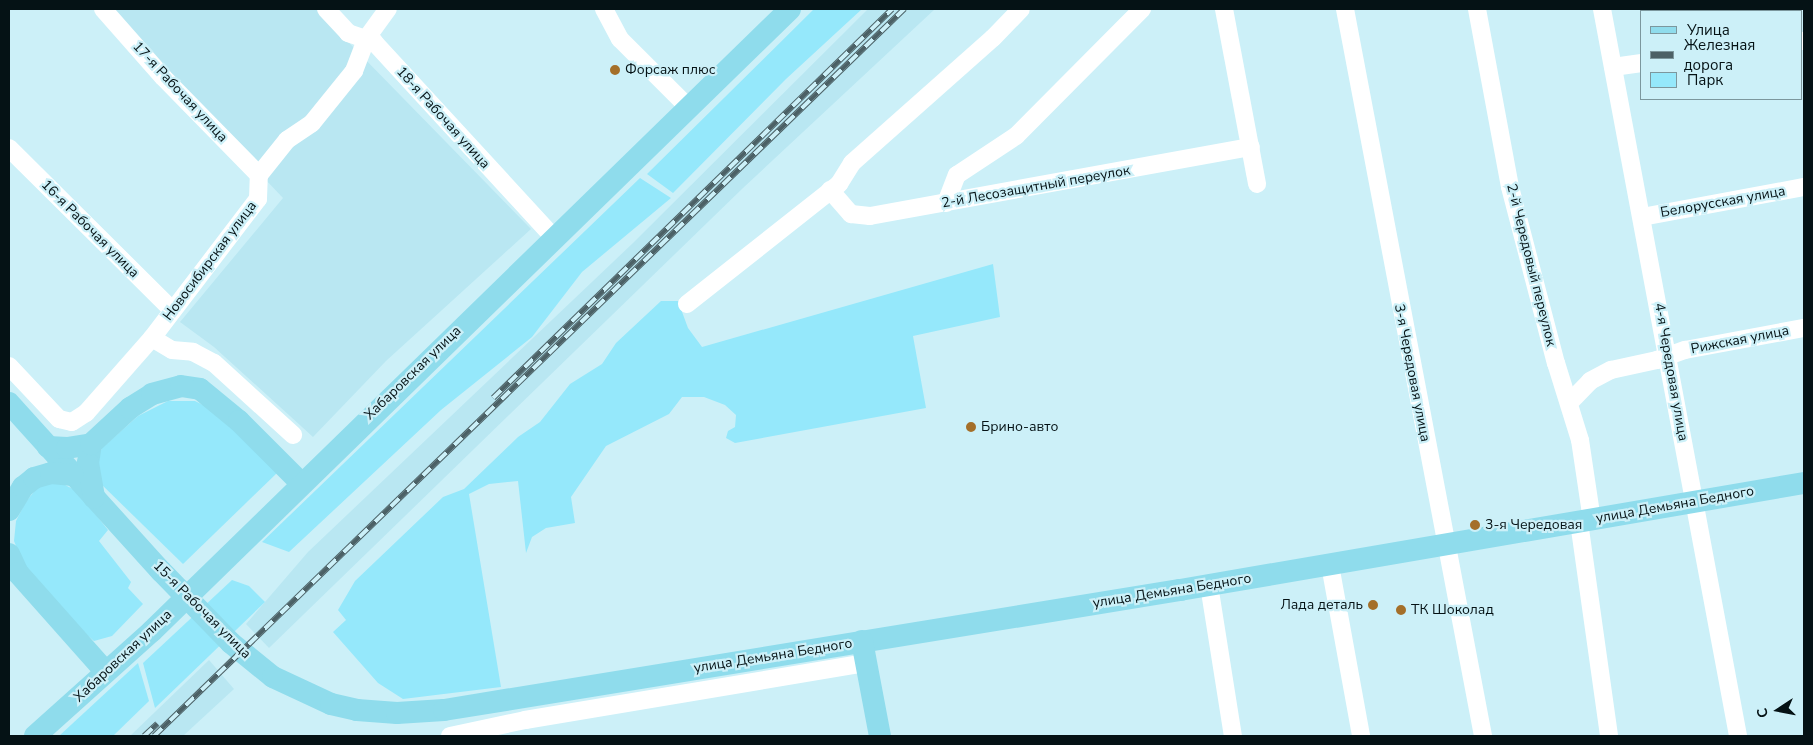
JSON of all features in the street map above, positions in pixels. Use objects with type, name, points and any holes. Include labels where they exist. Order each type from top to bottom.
[{"type":"main road","name":"Хабаровская улица","points":[[35,736],[106,672],[554,238],[687,106],[790,9]]},
{"type":"main road","points":[[34,478],[42,454],[42,440],[67,448],[91,444],[130,408],[152,394],[180,386],[200,389],[239,421],[301,483]]},
{"type":"main road","name":"15-я Рабочая улица","points":[[9,403],[73,475],[231,644],[273,677],[305,695],[357,710],[397,713],[444,710],[540,694]]},
{"type":"main road","points":[[91,444],[88,464],[98,502]]},
{"type":"main road","points":[[9,510],[23,488],[34,478],[51,473],[73,475]]},
{"type":"main road","name":"улица Демьяна Бедного","points":[[540,694],[864,652],[1209,585],[1804,483]]},
{"type":"main road","points":[[9,554],[18,573],[106,672]]},
{"type":"main road","points":[[864,652],[880,736]]},
{"type":"street","name":"17-я Рабочая улица","points":[[103,9],[163,77],[258,175]]},
{"type":"street","name":"18-я Рабочая улица","points":[[326,9],[348,34],[374,42],[554,238]]},
{"type":"street","points":[[258,175],[287,140],[312,123],[354,72],[366,39],[388,9]]},
{"type":"street","points":[[604,9],[620,38],[687,106]]},
{"type":"street","points":[[687,304],[839,184],[852,163],[993,38],[1021,9]]},
{"type":"street","points":[[946,203],[957,175],[1016,136],[1142,9]]},
{"type":"street","points":[[1224,9],[1257,184]]},
{"type":"street","name":"3-я Чередовая улица","points":[[1345,9],[1444,545],[1483,736]]},
{"type":"street","name":"2-й Чередовый переулок","points":[[1477,9],[1510,187],[1556,363],[1570,402],[1580,440],[1585,521],[1610,736]]},
{"type":"street","name":"4-я Чередовая улица","points":[[1602,9],[1670,356],[1694,502],[1738,736]]},
{"type":"street","points":[[1613,67],[1640,63]]},
{"type":"street","name":"2-й Лесозащитный переулок","points":[[830,190],[851,214],[870,216],[1251,147]]},
{"type":"street","name":"16-я Рабочая улица","points":[[9,148],[172,310]]},
{"type":"street","name":"Новосибирская улица","points":[[9,366],[59,419],[72,422],[86,413],[152,338],[258,198],[258,175]]},
{"type":"street","name":"Белорусская улица","points":[[1642,217],[1804,187]]},
{"type":"street","name":"Рижская улица","points":[[1570,402],[1590,381],[1611,370],[1670,356],[1685,350],[1804,328]]},
{"type":"street","points":[[152,338],[172,350],[193,352],[214,363],[293,435]]},
{"type":"street","points":[[1330,565],[1361,736]]},
{"type":"street","points":[[1209,585],[1233,736]]},
{"type":"street","name":"улица Демьяна Бедного","points":[[450,736],[526,728],[864,652]]},
{"type":"shaded area","points":[[109,9],[316,9],[531,229],[386,361],[313,437],[214,347],[180,322],[283,198],[165,74]]},
{"type":"shaded area","points":[[868,9],[935,9],[743,188],[269,648],[246,624],[308,552],[633,243]]},
{"type":"shaded area","points":[[209,660],[234,689],[183,736],[130,736]]},
{"type":"green space","points":[[814,9],[862,9],[786,79],[673,193],[647,174]]},
{"type":"green space","points":[[640,178],[671,198],[582,272],[532,337],[441,410],[289,552],[262,542]]},
{"type":"green space","points":[[993,264],[1000,317],[913,336],[926,408],[735,443],[726,438],[728,431],[735,427],[736,415],[725,405],[704,397],[682,397],[669,414],[606,446],[571,497],[575,523],[546,528],[532,537],[526,553],[518,481],[489,484],[469,494],[501,687],[403,699],[378,683],[333,632],[346,620],[338,610],[355,581],[443,497],[464,489],[518,437],[540,422],[570,384],[602,364],[616,343],[661,301],[678,301],[688,328],[702,347]]},
{"type":"green space","points":[[168,401],[195,401],[217,412],[277,473],[183,564],[99,482],[98,457],[102,448],[138,416]]},
{"type":"green space","points":[[47,482],[61,483],[77,491],[108,530],[99,541],[131,582],[128,588],[143,604],[112,636],[94,641],[72,622],[23,563],[14,541],[16,521],[25,503],[36,489]]},
{"type":"green space","points":[[232,580],[249,586],[265,602],[155,708],[143,663]]},
{"type":"green space","points":[[138,663],[149,701],[113,736],[59,736]]},
{"type":"railway","points":[[493,398],[892,9]]},
{"type":"railway","points":[[154,736],[904,9]]},
{"type":"railway","points":[[144,736],[157,724]]},
{"type":"place","name":"Форсаж плюс","points":[[615,70]]},
{"type":"place","name":"Брино-авто","points":[[971,427]]},
{"type":"place","name":"3-я Чередовая","points":[[1475,525]]},
{"type":"place","name":"Лада деталь","points":[[1373,605]]},
{"type":"place","name":"ТК Шоколад","points":[[1401,610]]}]
